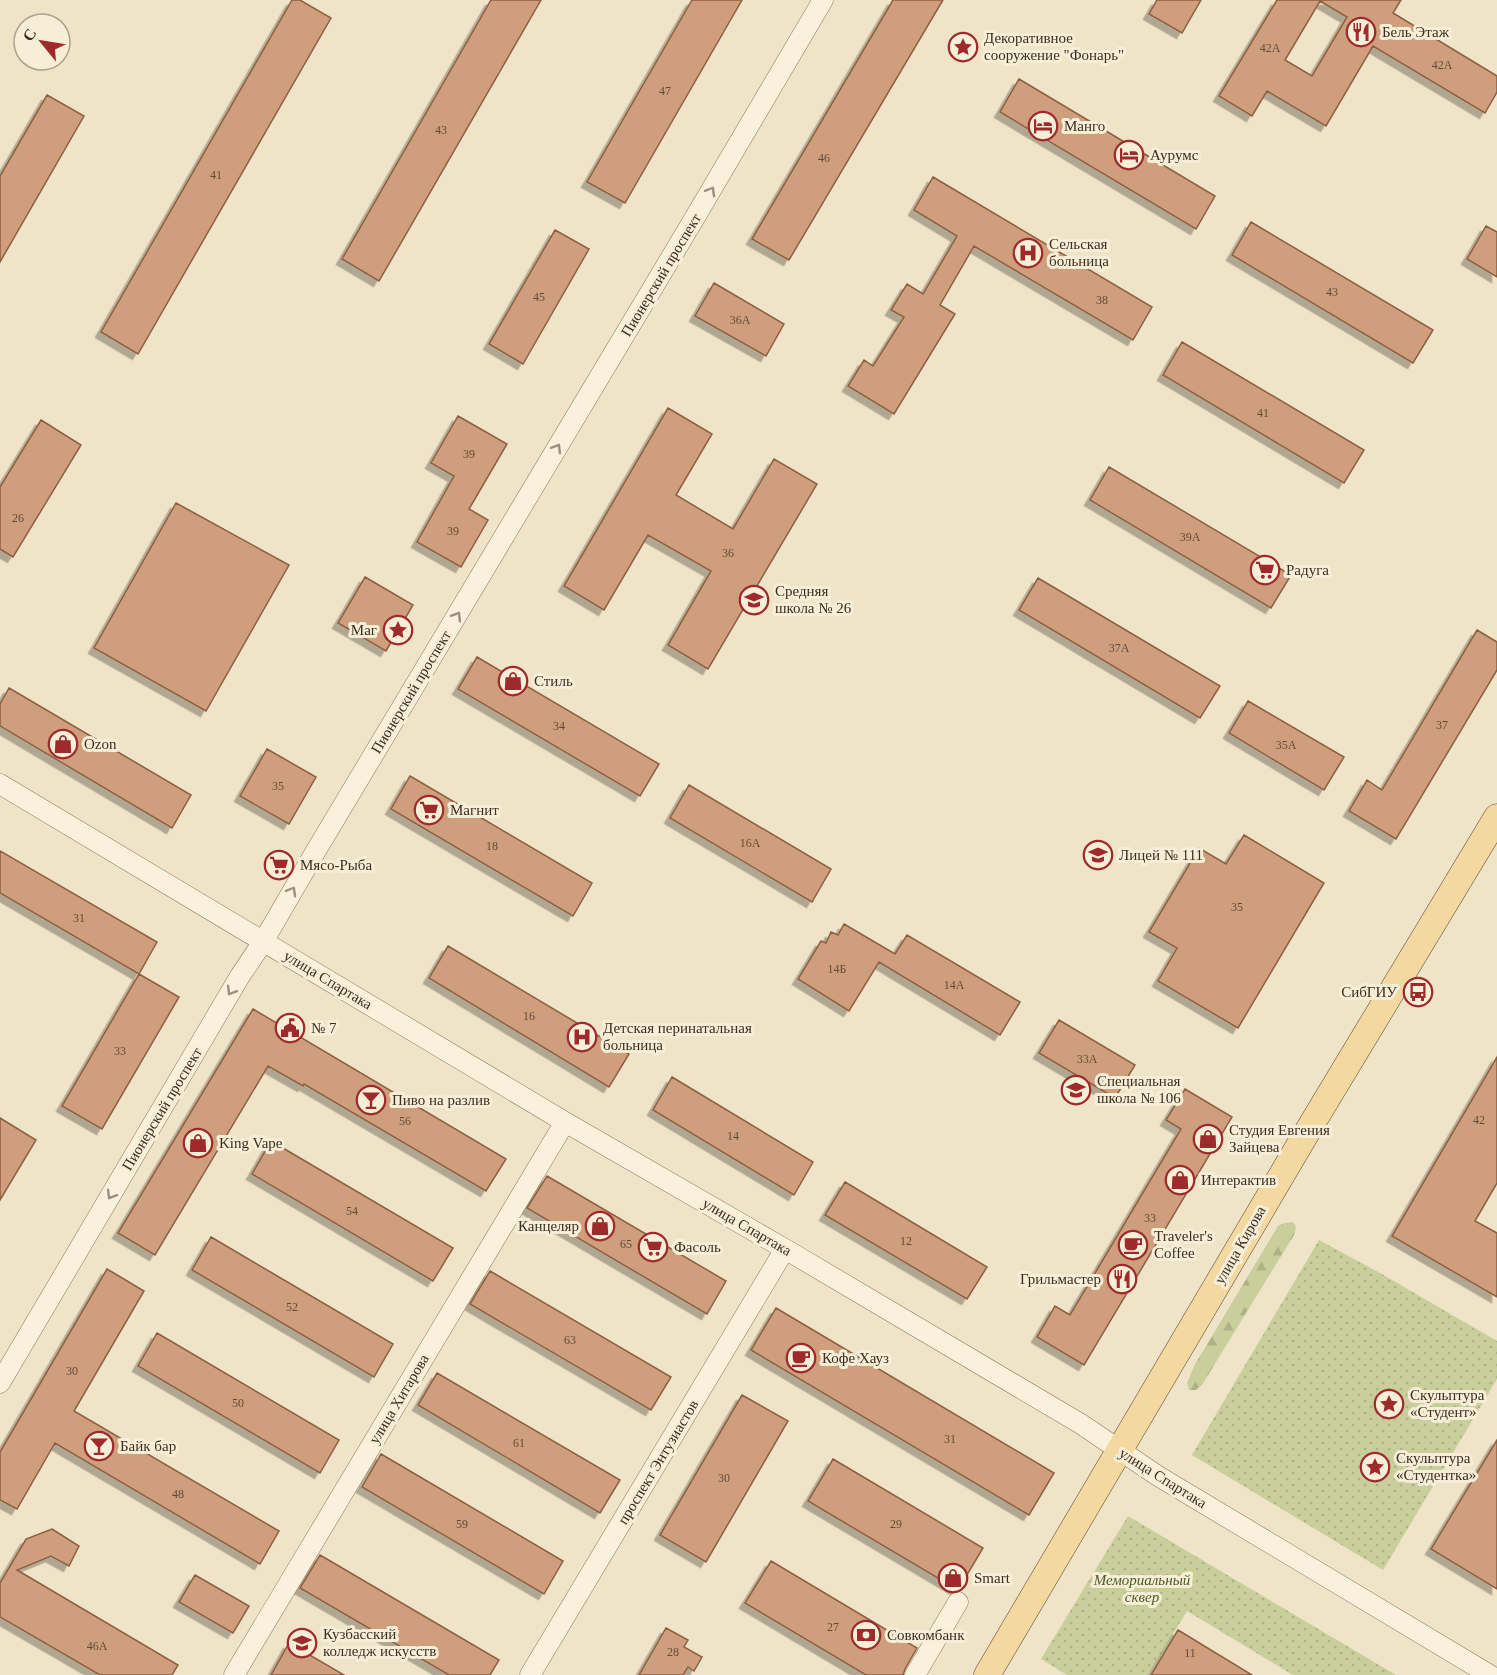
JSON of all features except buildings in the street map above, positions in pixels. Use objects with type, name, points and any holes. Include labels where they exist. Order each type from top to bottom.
[{"type":"main road","name":"улица Кирова","points":[[987,1675],[1313,1122],[1497,817]]},
{"type":"street","name":"Пионерский проспект","points":[[0,1383],[240,976],[263,942],[823,0]]},
{"type":"street","name":"улица Спартака","points":[[0,784],[565,1122],[1081,1424],[1158,1476],[1490,1675]]},
{"type":"street","name":"улица Хитарова","points":[[234,1675],[565,1122]]},
{"type":"street","name":"проспект Энтузиастов","points":[[530,1675],[785,1249]]},
{"type":"street","points":[[915,1675],[958,1602]]},
{"type":"green space","points":[[1293,1222],[1296,1227],[1294,1235],[1202,1385],[1196,1390],[1189,1390],[1187,1383],[1194,1366],[1278,1226]]},
{"type":"green space","points":[[1319,1240],[1497,1341],[1497,1379],[1383,1570],[1192,1455]]},
{"type":"green space","name":"Мемориальный сквер","points":[[1128,1516],[1396,1675],[1293,1675],[1187,1611],[1148,1675],[1067,1675],[1041,1659]]},
{"type":"place","name":"Бель Этаж","points":[[1361,32]]},
{"type":"place","name":"Декоративное сооружение \"Фонарь\"","points":[[963,47]]},
{"type":"place","name":"Манго","points":[[1043,126]]},
{"type":"place","name":"Аурумс","points":[[1129,155]]},
{"type":"place","name":"Сельская больница","points":[[1028,253]]},
{"type":"place","name":"Радуга","points":[[1265,570]]},
{"type":"place","name":"Средняя школа № 26","points":[[754,600]]},
{"type":"place","name":"Маг","points":[[398,630]]},
{"type":"place","name":"Стиль","points":[[513,681]]},
{"type":"place","name":"Ozon","points":[[63,744]]},
{"type":"place","name":"Магнит","points":[[429,810]]},
{"type":"place","name":"Лицей № 111","points":[[1098,855]]},
{"type":"place","name":"Мясо-Рыба","points":[[279,865]]},
{"type":"place","name":"СибГИУ","points":[[1418,992]]},
{"type":"place","name":"№ 7","points":[[290,1028]]},
{"type":"place","name":"Детская перинатальная больница","points":[[582,1037]]},
{"type":"place","name":"Специальная школа № 106","points":[[1076,1090]]},
{"type":"place","name":"Пиво на разлив","points":[[371,1100]]},
{"type":"place","name":"Студия Евгения Зайцева","points":[[1208,1139]]},
{"type":"place","name":"King Vape","points":[[198,1143]]},
{"type":"place","name":"Интерактив","points":[[1180,1180]]},
{"type":"place","name":"Канцеляр","points":[[600,1226]]},
{"type":"place","name":"Traveler's Coffee","points":[[1133,1245]]},
{"type":"place","name":"Фасоль","points":[[653,1247]]},
{"type":"place","name":"Грильмастер","points":[[1122,1279]]},
{"type":"place","name":"Кофе Хауз","points":[[801,1358]]},
{"type":"place","name":"Скульптура «Студент»","points":[[1389,1404]]},
{"type":"place","name":"Байк бар","points":[[99,1446]]},
{"type":"place","name":"Скульптура «Студентка»","points":[[1375,1467]]},
{"type":"place","name":"Smart","points":[[953,1578]]},
{"type":"place","name":"Совкомбанк","points":[[866,1635]]},
{"type":"place","name":"Кузбасский колледж искусств","points":[[302,1643]]}]
